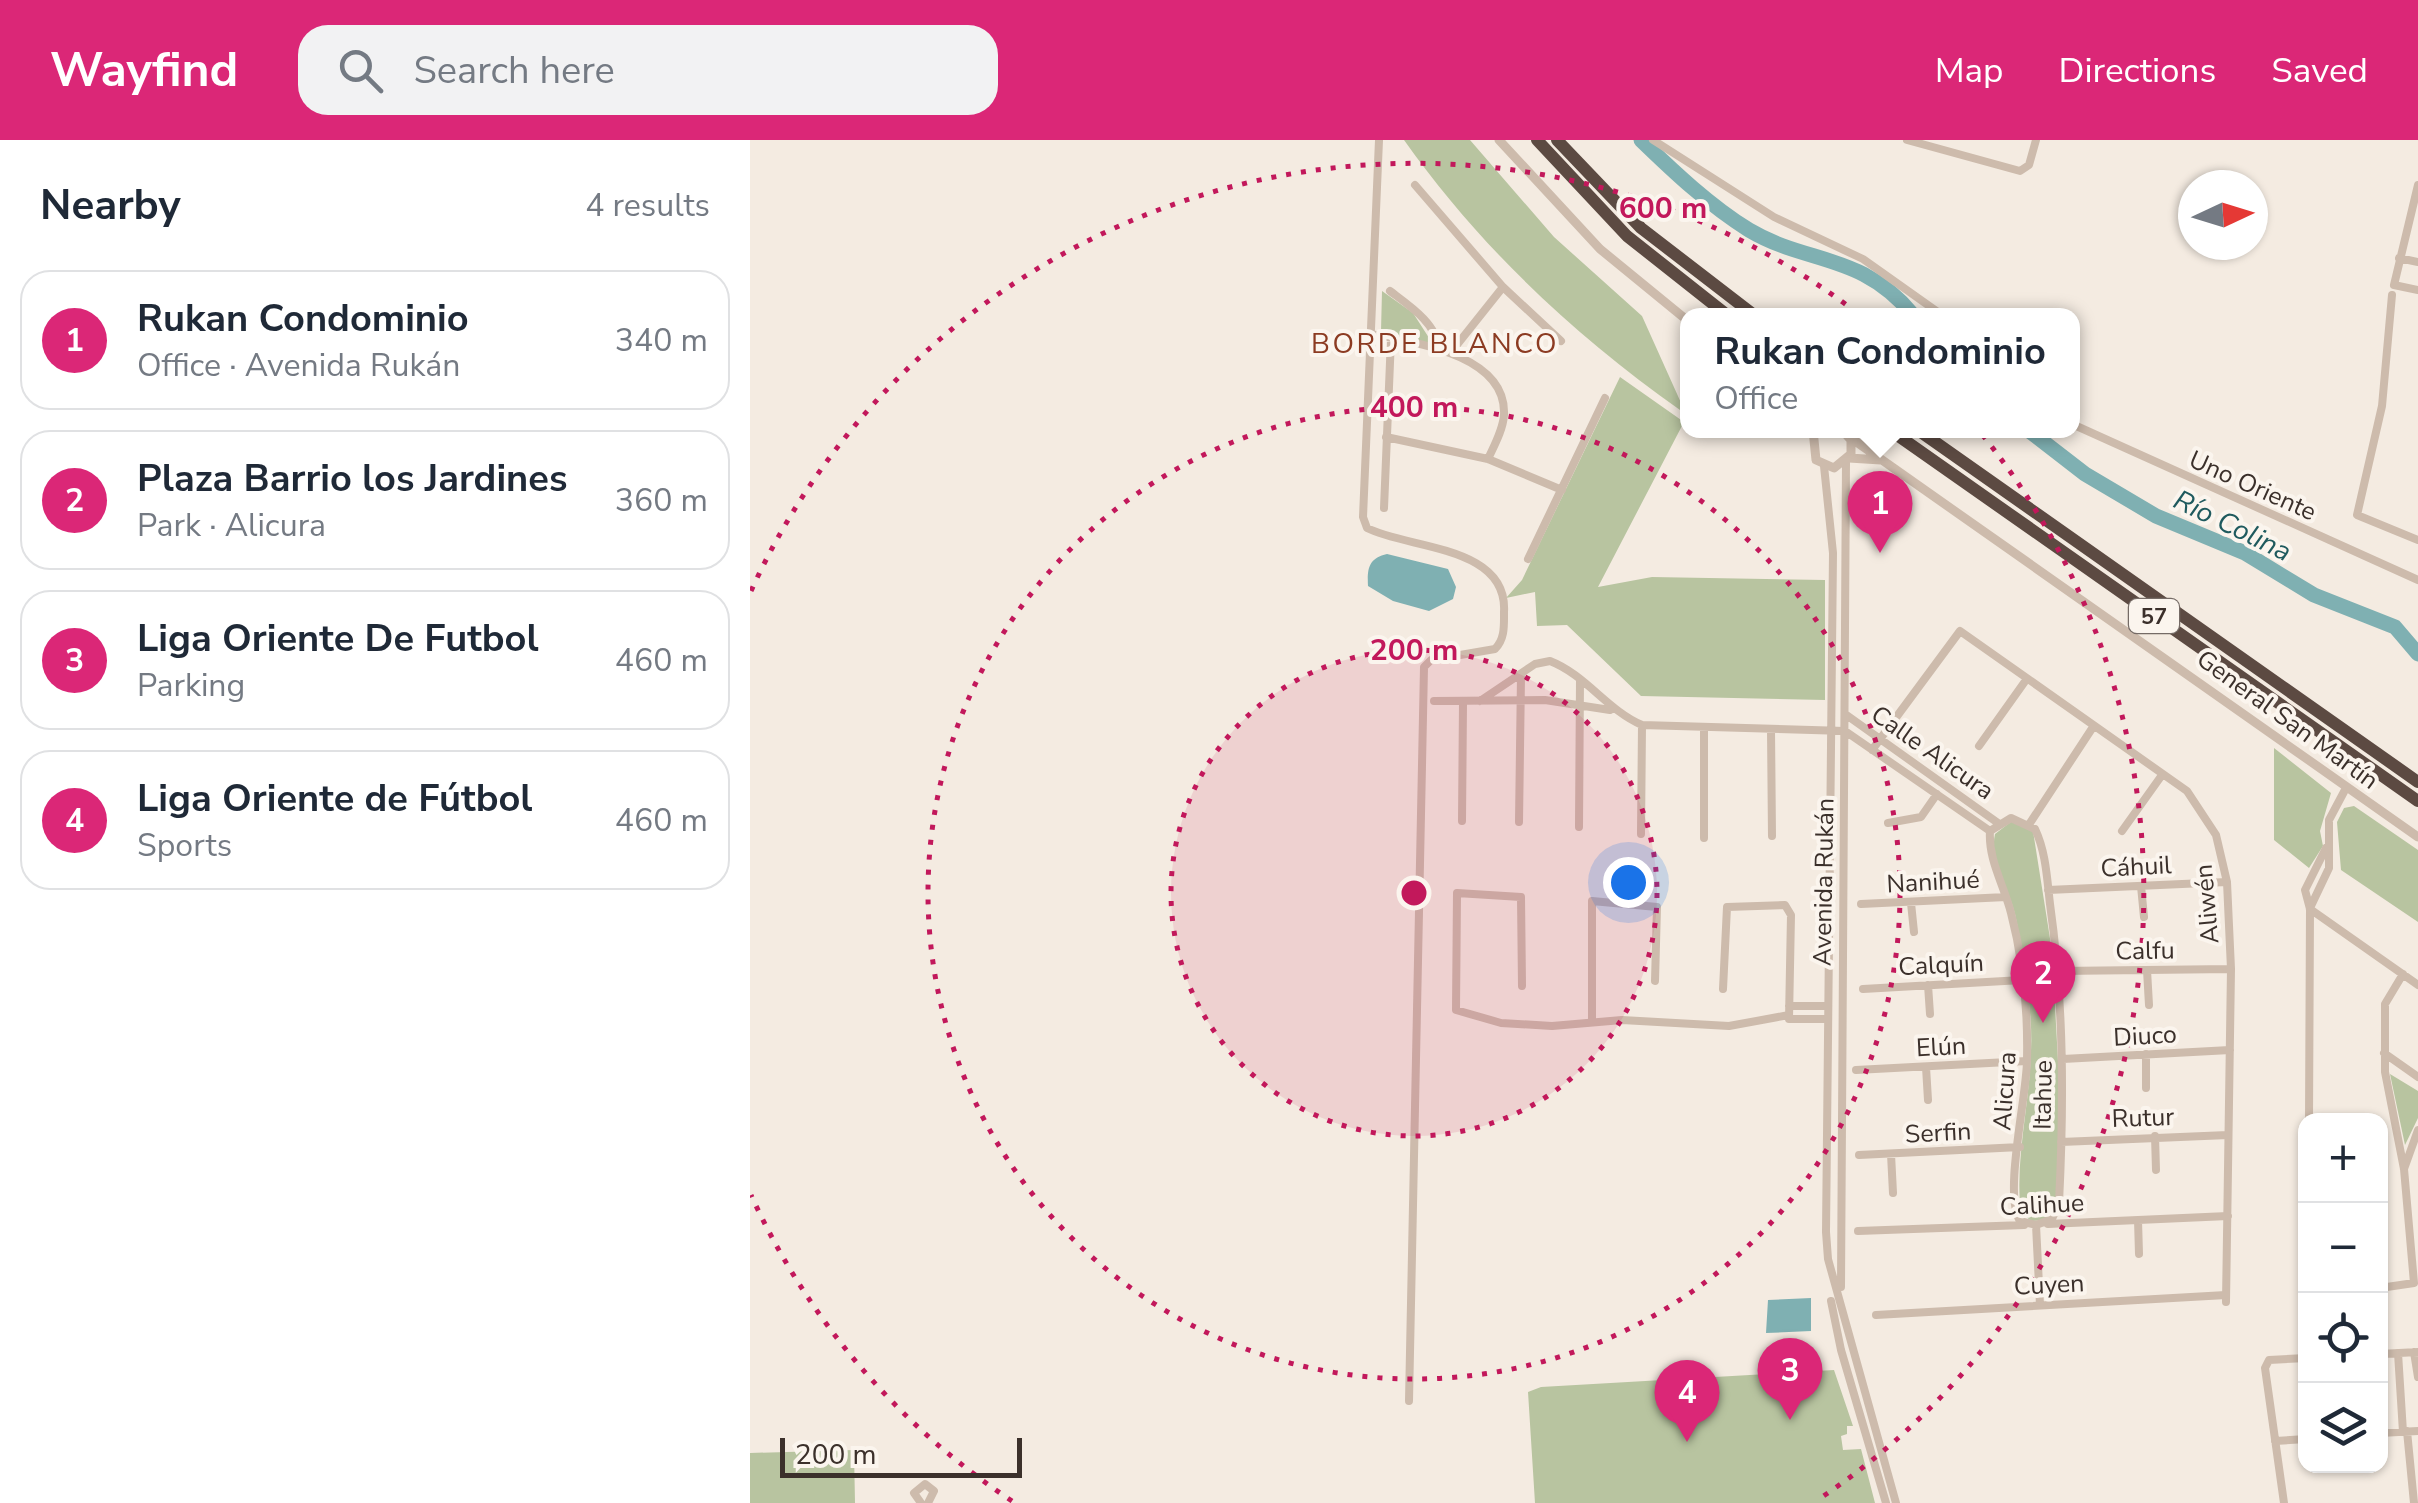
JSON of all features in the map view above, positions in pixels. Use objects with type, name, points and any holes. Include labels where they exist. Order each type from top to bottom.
[{"type":"highway","points":[[1537,140],[1627,236],[1718,308]]},
{"type":"highway","points":[[1556,140],[1641,228],[1744,308]]},
{"type":"highway","name":"57","points":[[1901,438],[2418,801]]},
{"type":"highway","name":"57","points":[[1929,438],[2418,782]]},
{"type":"street","points":[[1379,140],[1363,517],[1367,528],[1431,545],[1488,571],[1499,584],[1505,606],[1502,638],[1495,649],[1431,660],[1424,667],[1408,1402]]},
{"type":"street","points":[[1498,140],[1586,236],[1680,313]]},
{"type":"street","points":[[1652,140],[1774,217],[1863,259],[1931,308]]},
{"type":"street","points":[[1907,140],[2020,170],[2030,166],[2036,140]]},
{"type":"street","points":[[1414,185],[1503,287],[1560,341]]},
{"type":"street","points":[[2418,185],[2393,290],[2382,406],[2357,514],[2418,540]]},
{"type":"street","points":[[2400,258],[2418,262]]},
{"type":"street","points":[[1452,351],[1503,287]]},
{"type":"street","points":[[2393,290],[2418,290]]},
{"type":"street","points":[[1390,291],[1416,310],[1438,339],[1438,348]]},
{"type":"street","points":[[1370,334],[1452,351],[1495,386],[1504,402],[1504,420],[1488,459]]},
{"type":"street","points":[[1384,508],[1391,338]]},
{"type":"street","points":[[1528,560],[1604,398]]},
{"type":"street","name":"Uno Oriente","points":[[2080,428],[2418,580]]},
{"type":"street","points":[[1386,437],[1488,459],[1562,490]]},
{"type":"street","points":[[1815,438],[1813,455],[1824,466]]},
{"type":"street","points":[[1846,438],[1848,460]]},
{"type":"street","name":"General San Martín","points":[[1852,438],[2418,837]]},
{"type":"street","name":"General San Martín","points":[[1824,466],[1848,460],[1888,462]]},
{"type":"street","name":"Avenida Rukán","points":[[1842,1302],[1848,460]]},
{"type":"street","name":"Avenida Rukán","points":[[1824,466],[1834,538],[1826,1232],[1828,1258],[1896,1503]]},
{"type":"street","points":[[1833,602],[1844,602]]},
{"type":"street","name":"Aliwén","points":[[1880,738],[1960,632],[2187,791],[2206,815],[2220,846],[2226,882],[2231,969],[2226,1298]]},
{"type":"street","points":[[1480,701],[1540,662],[1550,661],[1580,680],[1614,710],[1642,725],[1845,731]]},
{"type":"street","points":[[1520,676],[1520,822]]},
{"type":"street","points":[[1579,827],[1580,680]]},
{"type":"street","points":[[1979,746],[2026,680]]},
{"type":"street","points":[[1434,701],[1581,703],[1614,710]]},
{"type":"street","points":[[1462,821],[1464,703]]},
{"type":"street","name":"Calle Alicura","points":[[1845,714],[1998,822]]},
{"type":"street","points":[[1641,834],[1642,725]]},
{"type":"street","points":[[1990,831],[1998,822],[2011,818],[2030,823],[2093,726]]},
{"type":"street","points":[[1704,728],[1704,838]]},
{"type":"street","points":[[1771,730],[1772,836]]},
{"type":"street","name":"Calle Alicura","points":[[1845,731],[1990,831]]},
{"type":"street","points":[[1872,750],[1880,738]]},
{"type":"street","points":[[2122,831],[2162,775]]},
{"type":"street","points":[[2310,909],[2329,868],[2329,820],[2346,788]]},
{"type":"street","points":[[1888,823],[1921,817],[1936,794]]},
{"type":"street","name":"Itahue","points":[[2030,823],[2040,840],[2060,971],[2063,1059],[2056,1211],[2052,1219],[2036,1224]]},
{"type":"street","name":"Alicura","points":[[1990,831],[1990,853],[2006,897],[2022,980],[2028,1062],[2015,1213],[2020,1220],[2036,1224]]},
{"type":"street","points":[[2311,1113],[2310,909],[2304,890],[2326,848]]},
{"type":"street","points":[[2310,875],[2324,884]]},
{"type":"street","name":"Cáhuil","points":[[2048,890],[2226,882]]},
{"type":"street","points":[[2142,886],[2144,917]]},
{"type":"street","points":[[1522,986],[1521,897],[1457,893],[1456,1010],[1524,1026],[1639,1020],[1700,1028],[1828,1006]]},
{"type":"street","name":"Nanihué","points":[[1861,904],[2006,897]]},
{"type":"street","points":[[1592,1022],[1592,900],[1656,907],[1655,980]]},
{"type":"street","points":[[1829,903],[1843,903]]},
{"type":"street","points":[[1911,903],[1914,932]]},
{"type":"street","points":[[1723,989],[1727,907],[1785,905],[1790,915],[1789,1013]]},
{"type":"street","points":[[2310,909],[2418,984]]},
{"type":"street","name":"Calfu","points":[[2060,971],[2231,969]]},
{"type":"street","points":[[2147,970],[2149,1006]]},
{"type":"street","points":[[2388,1287],[2414,1283],[2404,1169],[2386,1092],[2384,1053],[2385,1004],[2404,974]]},
{"type":"street","name":"Calquín","points":[[1862,989],[2022,980]]},
{"type":"street","points":[[1928,985],[1930,1014]]},
{"type":"street","points":[[1789,1013],[1828,1019]]},
{"type":"street","name":"Diuco","points":[[2063,1059],[2230,1050]]},
{"type":"street","points":[[2384,1053],[2418,1077]]},
{"type":"street","points":[[2146,1054],[2146,1088]]},
{"type":"street","name":"Elún","points":[[1856,1070],[2028,1062]]},
{"type":"street","points":[[1926,1067],[1928,1100]]},
{"type":"street","points":[[1828,1074],[1842,1075]]},
{"type":"street","points":[[2404,1169],[2418,1130]]},
{"type":"street","name":"Rutur","points":[[2060,1142],[2228,1134]]},
{"type":"street","points":[[2155,1136],[2156,1170]]},
{"type":"street","name":"Serfin","points":[[1859,1154],[2020,1147]]},
{"type":"street","points":[[1891,1154],[1894,1193]]},
{"type":"street","name":"Calihue","points":[[1858,1230],[2228,1216]]},
{"type":"street","points":[[2138,1220],[2139,1254]]},
{"type":"street","points":[[2036,1224],[2040,1304]]},
{"type":"street","points":[[2290,1295],[2298,1294]]},
{"type":"street","name":"Cuyen","points":[[1876,1315],[2040,1304],[2226,1298]]},
{"type":"street","points":[[1831,1300],[1841,1350],[1886,1503]]},
{"type":"street","points":[[2388,1354],[2416,1352],[2418,1377]]},
{"type":"street","points":[[2398,1353],[2414,1503]]},
{"type":"street","points":[[2284,1503],[2266,1362],[2298,1359]]},
{"type":"street","points":[[2388,1433],[2418,1431]]},
{"type":"street","points":[[2275,1441],[2298,1439]]},
{"type":"street","points":[[920,1503],[914,1493],[925,1484],[934,1491],[928,1503]]},
{"type":"green space","points":[[1404,140],[1470,140],[1554,237],[1642,316],[1680,401],[1680,410],[1602,351],[1530,287],[1433,179]]},
{"type":"green space","points":[[1382,291],[1413,313],[1433,344],[1381,331]]},
{"type":"green space","points":[[1620,377],[1680,419],[1680,430],[1598,587],[1652,577],[1825,580],[1825,700],[1641,696],[1567,625],[1537,626],[1535,592],[1506,598],[1522,580]]},
{"type":"green space","points":[[2274,748],[2331,793],[2320,831],[2323,846],[2309,868],[2274,840]]},
{"type":"green space","points":[[2354,806],[2418,850],[2418,922],[2341,870],[2337,822],[2344,808]]},
{"type":"green space","points":[[2012,821],[2033,831],[2052,951],[2061,1116],[2059,1203],[2046,1220],[2031,1221],[2021,1212],[2019,1189],[2030,1065],[2030,1013],[2015,914],[1994,844],[1995,834]]},
{"type":"green space","points":[[2390,1074],[2418,1091],[2418,1118],[2405,1145]]},
{"type":"green space","points":[[1834,1370],[1853,1426],[1847,1426],[1847,1434],[1841,1436],[1843,1450],[1861,1449],[1875,1503],[1535,1503],[1528,1392],[1541,1387]]},
{"type":"green space","points":[[854,1450],[855,1503],[750,1503],[750,1453]]},
{"type":"water","points":[[1387,554],[1448,569],[1456,587],[1453,599],[1429,611],[1393,601],[1368,586],[1370,565]]},
{"type":"water","points":[[1811,1298],[1811,1331],[1766,1333],[1768,1300]]},
{"type":"waterway","name":"Río Colina","points":[[1641,140],[1734,221],[1771,241],[1874,280],[1906,308]]},
{"type":"waterway","name":"Río Colina","points":[[2038,438],[2085,474],[2156,516],[2245,553],[2314,595],[2395,627],[2418,654]]},
{"type":"place","name":"Rukan Condominio","points":[[1880,553]]},
{"type":"place","name":"Plaza Barrio los Jardines","points":[[2043,1023]]},
{"type":"place","name":"Liga Oriente De Futbol","points":[[1790,1420]]},
{"type":"place","name":"Liga Oriente de Fútbol","points":[[1687,1442]]},
{"type":"district","name":"BORDE BLANCO","points":[[1435,343]]}]
